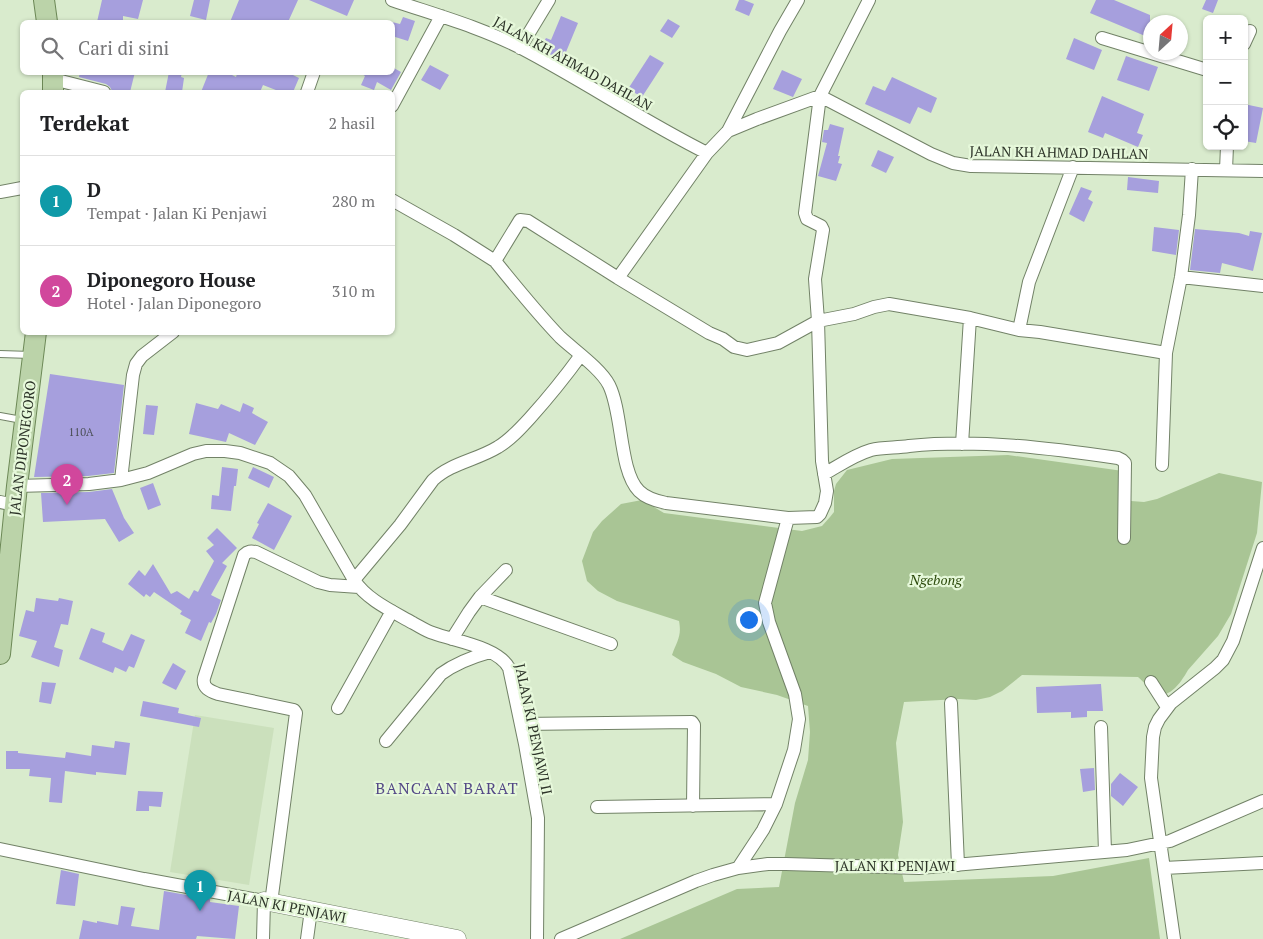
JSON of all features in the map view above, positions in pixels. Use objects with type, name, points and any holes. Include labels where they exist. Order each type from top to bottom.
[{"type":"main road","points":[[44,0],[47,20]]},
{"type":"main road","name":"JALAN DIPONEGORO","points":[[0,654],[10,498],[25,421],[36,335]]},
{"type":"street","name":"JALAN KH AHMAD DAHLAN","points":[[392,0],[490,33],[707,153]]},
{"type":"street","points":[[520,48],[550,0]]},
{"type":"street","points":[[618,278],[707,153],[728,131],[798,0]]},
{"type":"street","points":[[395,202],[495,261],[539,314],[601,374],[608,383],[615,403],[626,464],[633,484],[642,494],[666,504],[788,518],[816,517],[820,514],[825,503],[827,486],[822,461],[815,279],[823,230],[821,226],[807,219],[805,213],[820,96],[869,0]]},
{"type":"street","points":[[395,100],[441,16]]},
{"type":"street","points":[[1248,35],[1250,31]]},
{"type":"street","points":[[1102,38],[1203,69]]},
{"type":"street","points":[[308,90],[313,75]]},
{"type":"street","points":[[53,81],[95,90]]},
{"type":"street","name":"JALAN KH AHMAD DAHLAN","points":[[820,96],[931,154],[953,163],[971,166],[1263,171]]},
{"type":"street","points":[[728,131],[820,96]]},
{"type":"street","points":[[1226,150],[1226,170]]},
{"type":"street","points":[[1019,330],[1029,282],[1073,167]]},
{"type":"street","points":[[1162,465],[1166,353],[1181,277],[1189,215],[1192,169]]},
{"type":"street","points":[[0,192],[20,188]]},
{"type":"street","points":[[495,261],[520,220],[528,221],[709,333],[746,350],[778,343],[818,321],[854,314],[889,304],[970,318],[1019,330],[1166,353]]},
{"type":"street","points":[[1181,277],[1263,286]]},
{"type":"street","points":[[962,444],[970,318]]},
{"type":"street","points":[[121,480],[133,375],[136,364],[142,356],[169,335]]},
{"type":"street","points":[[264,939],[296,713],[294,710],[218,694],[205,687],[203,682],[244,555],[251,551],[256,552],[318,582],[330,585],[356,583],[432,480],[443,472],[498,447],[509,439],[540,408],[581,356]]},
{"type":"street","points":[[824,474],[852,457],[872,450],[933,444],[1010,445],[1122,460],[1125,463],[1124,538]]},
{"type":"street","points":[[10,498],[121,480],[148,473],[193,454],[206,451],[240,453],[270,463],[289,476],[305,495],[356,583]]},
{"type":"street","points":[[738,868],[763,830],[776,804],[794,750],[799,719],[795,694],[769,622],[765,603],[788,518]]},
{"type":"street","points":[[1174,939],[1151,778],[1152,746],[1155,727],[1171,703],[1215,668],[1222,660],[1233,641],[1263,548]]},
{"type":"street","points":[[452,639],[480,597],[506,570]]},
{"type":"street","name":"JALAN KI PENJAWI II","points":[[356,583],[374,600],[433,633],[490,652],[506,662],[509,668],[538,818],[537,939]]},
{"type":"street","points":[[480,597],[611,644]]},
{"type":"street","points":[[338,708],[392,611]]},
{"type":"street","points":[[386,741],[441,674],[468,658],[490,652]]},
{"type":"street","points":[[1151,682],[1167,708]]},
{"type":"street","points":[[950,703],[958,865]]},
{"type":"street","points":[[520,724],[692,722],[694,725],[694,806]]},
{"type":"street","points":[[1101,727],[1105,852]]},
{"type":"street","name":"JALAN KI PENJAWI","points":[[561,939],[696,881],[738,868],[768,864],[919,868],[1127,850],[1170,841],[1263,801]]},
{"type":"street","points":[[597,807],[776,804]]},
{"type":"street","name":"JALAN KI PENJAWI","points":[[0,849],[144,879],[457,939]]},
{"type":"street","points":[[1164,868],[1263,863]]},
{"type":"street","points":[[306,939],[311,910]]},
{"type":"lane","points":[[0,354],[33,355]]},
{"type":"lane","points":[[0,416],[25,421]]},
{"type":"shaded area","points":[[195,715],[274,728],[249,885],[170,872]]},
{"type":"green space","name":"Ngebong","points":[[1008,455],[1123,471],[1131,501],[1144,502],[1157,499],[1219,473],[1262,482],[1257,533],[1231,614],[1218,636],[1188,670],[1176,688],[1167,694],[1157,693],[1138,677],[1022,675],[1002,691],[990,697],[976,700],[904,702],[896,743],[903,822],[898,855],[904,882],[1053,876],[1149,858],[1160,939],[620,939],[737,889],[779,887],[795,803],[808,760],[810,732],[808,706],[777,695],[741,687],[716,674],[683,662],[672,655],[679,635],[679,621],[617,601],[598,591],[587,581],[582,561],[593,532],[621,504],[642,500],[664,513],[802,531],[822,526],[834,512],[836,484],[847,470],[892,459]]},
{"type":"building","points":[[102,0],[143,0],[138,19],[123,16],[123,20],[97,20]]},
{"type":"building","points":[[194,0],[210,0],[206,20],[190,16]]},
{"type":"building","points":[[239,0],[298,0],[289,20],[231,20]]},
{"type":"building","points":[[309,0],[354,0],[347,16]]},
{"type":"building","points":[[739,0],[754,4],[749,16],[735,10]]},
{"type":"building","points":[[1096,0],[1114,0],[1150,15],[1143,15],[1143,35],[1090,13]]},
{"type":"building","points":[[1206,0],[1218,0],[1213,13],[1202,9]]},
{"type":"building","points":[[561,16],[578,23],[563,62],[540,49],[546,38],[551,40]]},
{"type":"building","points":[[403,17],[415,21],[408,41],[395,37],[395,23],[400,24]]},
{"type":"building","points":[[668,19],[680,26],[672,38],[660,31]]},
{"type":"building","points":[[1074,38],[1102,50],[1094,70],[1066,59]]},
{"type":"building","points":[[650,55],[664,63],[642,97],[628,89]]},
{"type":"building","points":[[1126,56],[1158,67],[1149,91],[1117,80]]},
{"type":"building","points":[[430,65],[449,75],[440,90],[421,80]]},
{"type":"building","points":[[395,69],[401,72],[391,90],[377,82],[374,90],[361,85],[365,76],[364,75],[395,75]]},
{"type":"building","points":[[782,70],[802,79],[793,97],[773,89]]},
{"type":"building","points":[[79,75],[134,75],[130,90],[112,90],[106,84],[79,77]]},
{"type":"building","points":[[168,75],[181,75],[181,77],[184,78],[182,90],[165,90]]},
{"type":"building","points":[[208,75],[232,75],[236,77],[237,75],[293,75],[299,78],[294,90],[276,90],[263,85],[261,90],[202,90]]},
{"type":"building","points":[[892,77],[937,98],[931,113],[918,107],[910,124],[865,104],[873,86],[885,91]]},
{"type":"building","points":[[1102,96],[1144,114],[1137,133],[1143,135],[1138,147],[1105,133],[1103,138],[1088,132]]},
{"type":"building","points":[[1248,105],[1263,108],[1256,143],[1248,142]]},
{"type":"building","points":[[830,124],[844,128],[838,156],[840,156],[838,163],[842,164],[836,181],[818,176],[827,143],[822,142],[824,130],[828,130]]},
{"type":"building","points":[[878,150],[894,157],[886,173],[871,166]]},
{"type":"building","points":[[1128,177],[1159,181],[1158,193],[1127,190]]},
{"type":"building","points":[[1081,187],[1092,191],[1088,199],[1093,202],[1084,222],[1069,214]]},
{"type":"building","points":[[1154,227],[1179,230],[1176,255],[1152,251]]},
{"type":"building","points":[[1195,229],[1239,233],[1249,236],[1250,231],[1262,233],[1253,271],[1222,263],[1220,273],[1190,270]]},
{"type":"building","points":[[50,374],[124,385],[114,473],[88,476],[34,477]]},
{"type":"building","points":[[196,403],[218,409],[221,404],[240,412],[243,403],[254,408],[252,413],[268,422],[255,445],[229,433],[226,442],[189,434]]},
{"type":"building","points":[[146,405],[158,406],[154,435],[143,434]]},
{"type":"building","points":[[222,467],[238,469],[231,511],[211,509],[212,495],[219,496]]},
{"type":"building","points":[[253,467],[274,477],[269,488],[248,478]]},
{"type":"building","points":[[153,483],[161,505],[148,510],[140,488]]},
{"type":"building","points":[[112,489],[124,518],[134,533],[119,542],[105,519],[43,522],[41,493],[89,492]]},
{"type":"building","points":[[268,503],[292,516],[274,550],[252,538],[259,524],[257,523]]},
{"type":"building","points":[[217,528],[237,548],[222,563],[227,566],[211,595],[221,600],[216,614],[211,623],[209,622],[201,641],[185,633],[191,620],[180,614],[182,611],[154,592],[150,597],[146,594],[144,597],[128,584],[139,570],[145,576],[153,564],[171,594],[177,591],[189,599],[194,590],[198,592],[214,561],[206,551],[214,545],[207,538]]},
{"type":"building","points":[[36,598],[58,601],[59,598],[73,601],[68,625],[61,624],[54,647],[63,650],[59,667],[31,657],[37,641],[19,636],[26,610],[34,612]]},
{"type":"building","points":[[91,628],[105,633],[102,642],[123,651],[131,634],[145,640],[134,668],[129,666],[126,672],[115,667],[113,673],[79,659]]},
{"type":"building","points":[[173,663],[186,671],[176,690],[162,683]]},
{"type":"building","points":[[42,682],[56,683],[51,704],[39,702]]},
{"type":"building","points":[[1101,684],[1103,711],[1087,711],[1087,717],[1071,718],[1071,712],[1037,713],[1036,687]]},
{"type":"building","points":[[143,701],[179,708],[178,713],[201,718],[199,727],[140,716]]},
{"type":"building","points":[[115,741],[130,743],[126,775],[96,772],[96,775],[65,771],[62,803],[49,802],[51,778],[29,776],[30,769],[6,769],[6,751],[65,758],[66,752],[91,756],[92,745],[114,748]]},
{"type":"building","points":[[1094,768],[1095,790],[1083,792],[1080,769]]},
{"type":"building","points":[[1120,773],[1138,787],[1123,806],[1111,796],[1111,784]]},
{"type":"building","points":[[138,791],[163,792],[161,807],[149,806],[149,811],[136,811]]},
{"type":"building","points":[[61,870],[79,874],[75,906],[56,904]]},
{"type":"building","points":[[164,891],[210,899],[210,902],[239,906],[235,939],[197,936],[196,939],[79,939],[83,920],[118,925],[121,906],[135,908],[131,926],[159,930]]},
{"type":"place","name":"Diponegoro House","points":[[67,505]]},
{"type":"place","name":"D","points":[[200,911]]},
{"type":"district","name":"BANCAAN BARAT","points":[[447,788]]}]
